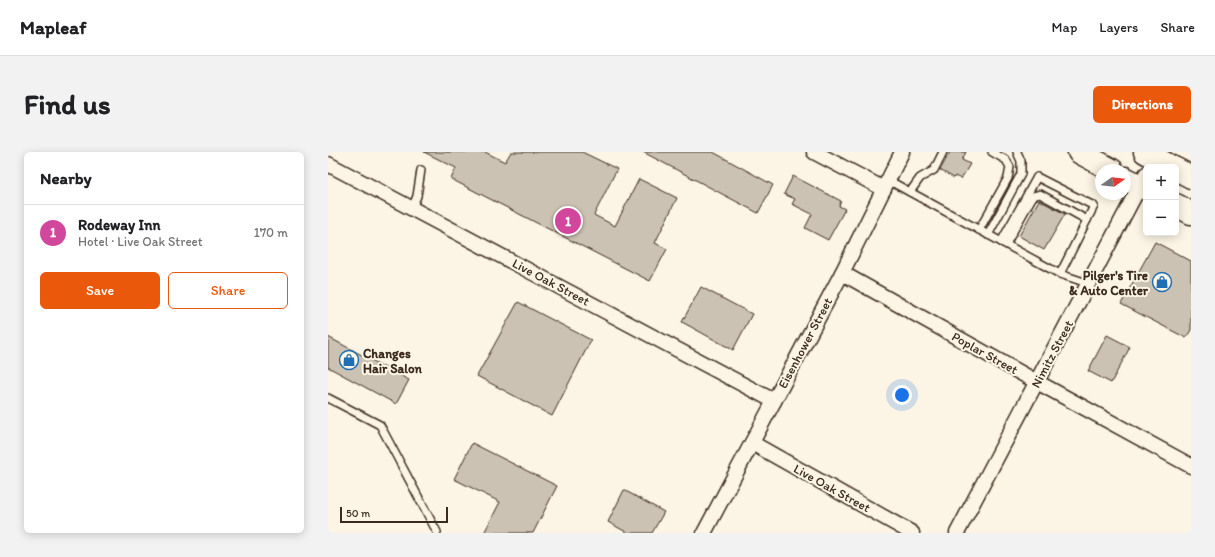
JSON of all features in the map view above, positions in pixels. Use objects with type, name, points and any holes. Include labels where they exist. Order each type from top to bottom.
[{"type":"main road","points":[[1079,152],[1101,164]]},
{"type":"main road","points":[[1179,171],[1191,177]]},
{"type":"main road","points":[[1179,207],[1191,213]]},
{"type":"street","points":[[814,152],[886,184]]},
{"type":"street","name":"Eisenhower Street","points":[[704,533],[842,273],[902,152]]},
{"type":"street","name":"Live Oak Street","points":[[328,164],[774,401]]},
{"type":"street","name":"Nimitz Street","points":[[956,533],[1143,178]]},
{"type":"street","name":"Poplar Street","points":[[842,273],[1191,466]]},
{"type":"street","name":"Live Oak Street","points":[[752,443],[912,533]]},
{"type":"lane","points":[[910,192],[920,178],[934,170],[944,152]]},
{"type":"lane","points":[[980,230],[1008,178],[1010,167],[1006,160],[992,152]]},
{"type":"lane","points":[[988,235],[1021,174],[1021,160],[1017,152]]},
{"type":"lane","points":[[412,208],[417,196],[421,170]]},
{"type":"lane","points":[[1004,243],[1037,177],[1094,206],[1060,274]]},
{"type":"lane","points":[[886,184],[910,192],[1060,274],[1088,283]]},
{"type":"lane","points":[[1004,243],[1033,196],[1040,194],[1087,220]]},
{"type":"lane","points":[[328,398],[380,425],[437,533]]},
{"type":"building","points":[[424,152],[485,152],[505,162],[511,152],[582,152],[617,169],[594,215],[615,226],[639,179],[677,198],[655,243],[667,249],[650,281],[451,179],[456,168]]},
{"type":"building","points":[[643,152],[713,152],[773,185],[758,213]]},
{"type":"building","points":[[950,152],[966,152],[962,160],[970,164],[961,179],[955,176],[954,178],[940,170]]},
{"type":"building","points":[[793,176],[841,201],[839,206],[845,209],[828,240],[805,228],[812,214],[792,204],[795,199],[784,194]]},
{"type":"building","points":[[1039,200],[1065,214],[1044,250],[1019,236]]},
{"type":"building","name":"Pilger's Tire & Auto Center","points":[[1155,242],[1191,261],[1191,330],[1186,338],[1121,304]]},
{"type":"building","points":[[701,287],[752,314],[733,350],[682,322]]},
{"type":"building","points":[[518,302],[591,340],[552,416],[477,376]]},
{"type":"building","points":[[1107,335],[1130,347],[1111,383],[1088,371]]},
{"type":"building","points":[[328,337],[409,380],[396,404],[328,367]]},
{"type":"building","points":[[472,443],[557,486],[533,533],[484,533],[500,502],[454,479]]},
{"type":"building","points":[[624,490],[664,512],[652,533],[628,533],[608,522]]},
{"type":"place","name":"Rodeway Inn","points":[[568,221]]},
{"type":"place","name":"Pilger's Tire & Auto Center","points":[[1162,282]]},
{"type":"place","name":"Changes Hair Salon","points":[[349,360]]}]
